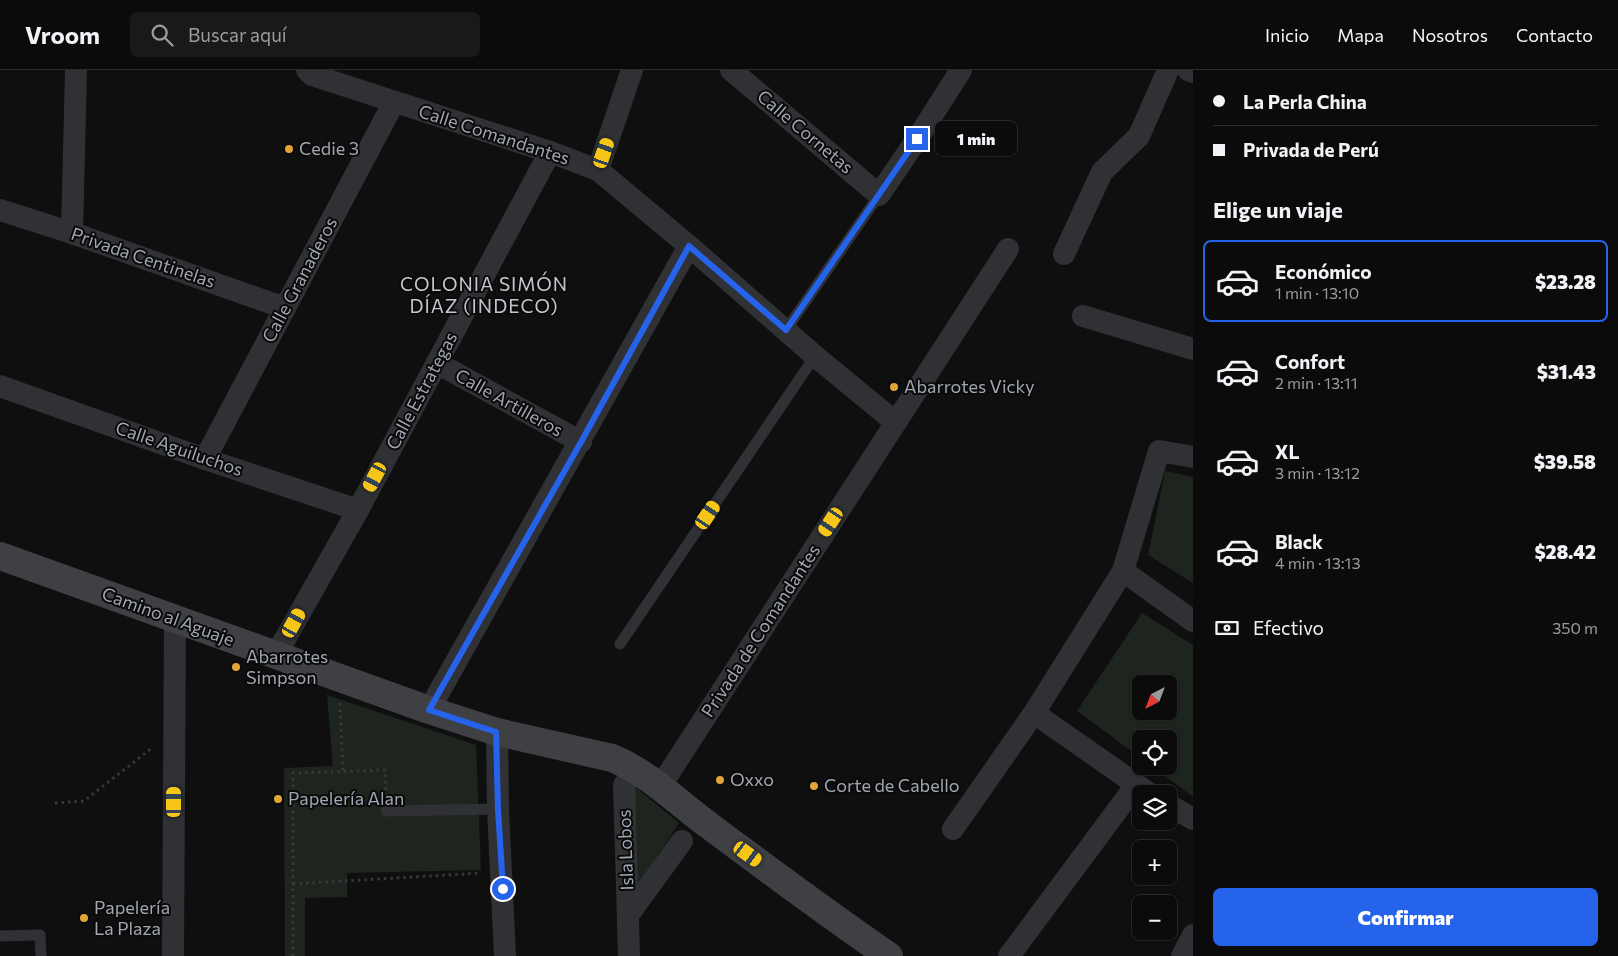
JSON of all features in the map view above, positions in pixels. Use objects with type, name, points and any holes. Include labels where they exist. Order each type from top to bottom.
[{"type":"main road","name":"Camino al Aguaje","points":[[0,556],[429,710],[496,732],[623,762],[660,787],[732,843],[887,955]]},
{"type":"street","points":[[72,233],[76,70]]},
{"type":"street","name":"Calle Comandantes","points":[[307,70],[312,75],[550,152],[598,170],[895,422]]},
{"type":"street","points":[[598,170],[632,70]]},
{"type":"street","name":"Calle Cornetas","points":[[731,70],[879,194]]},
{"type":"street","points":[[879,194],[961,70]]},
{"type":"street","points":[[1064,254],[1102,172],[1139,136],[1168,70]]},
{"type":"street","points":[[1188,70],[1193,72]]},
{"type":"street","name":"Calle Granaderos","points":[[205,459],[394,102]]},
{"type":"street","name":"Calle Estrategas","points":[[276,655],[358,510],[550,152]]},
{"type":"street","name":"Privada Centinelas","points":[[0,210],[72,233],[285,308]]},
{"type":"street","points":[[429,710],[581,442],[689,246]]},
{"type":"street","name":"Privada de Comandantes","points":[[660,787],[1008,249]]},
{"type":"street","points":[[1083,316],[1193,350]]},
{"type":"street","name":"Calle Artilleros","points":[[437,363],[581,442]]},
{"type":"street","name":"Calle Aguiluchos","points":[[0,386],[205,459],[358,510]]},
{"type":"street","points":[[953,829],[1034,713],[1123,571],[1159,451],[1193,456]]},
{"type":"street","points":[[1123,571],[1193,622]]},
{"type":"street","points":[[173,956],[175,620]]},
{"type":"street","points":[[1034,713],[1136,785]]},
{"type":"street","points":[[496,732],[505,956]]},
{"type":"street","name":"Isla Lobos","points":[[624,785],[629,914],[635,952]]},
{"type":"street","points":[[1009,956],[1132,804]]},
{"type":"street","points":[[1177,810],[1193,819]]},
{"type":"street","name":"Isla Lobos","points":[[629,914],[682,841]]},
{"type":"street","points":[[1182,956],[1193,935]]},
{"type":"lane","points":[[786,330],[879,194]]},
{"type":"lane","points":[[620,644],[815,356]]},
{"type":"lane","points":[[386,811],[498,809]]},
{"type":"lane","points":[[0,936],[40,935],[41,956]]},
{"type":"path","points":[[340,697],[343,771]]},
{"type":"path","points":[[55,803],[84,801],[174,730]]},
{"type":"path","points":[[293,956],[293,773],[385,770],[386,811]]},
{"type":"path","points":[[293,884],[502,872]]},
{"type":"shaded area","points":[[1165,471],[1193,477],[1193,583],[1148,555]]},
{"type":"shaded area","points":[[1142,613],[1193,645],[1193,797],[1164,775],[1177,775],[1177,730],[1132,730],[1132,751],[1077,711]]},
{"type":"shaded area","points":[[327,695],[476,745],[481,870],[347,873],[347,897],[305,898],[305,956],[285,956],[284,768],[333,766]]},
{"type":"shaded area","points":[[627,780],[679,823],[635,890]]},
{"type":"place","name":"Cedie 3","points":[[289,149]]},
{"type":"place","name":"Abarrotes Vicky","points":[[894,387]]},
{"type":"place","name":"Abarrotes Simpson","points":[[236,667]]},
{"type":"place","name":"Oxxo","points":[[720,780]]},
{"type":"place","name":"Corte de Cabello","points":[[814,786]]},
{"type":"place","name":"Papelería Alan","points":[[278,799]]},
{"type":"place","name":"Papelería La Plaza","points":[[84,918]]},
{"type":"district","name":"COLONIA SIMÓN DÍAZ (INDECO)","points":[[484,295]]},
{"type":"route","points":[[503,889],[496,732],[429,710],[581,442],[689,246],[786,330],[917,139]]}]
